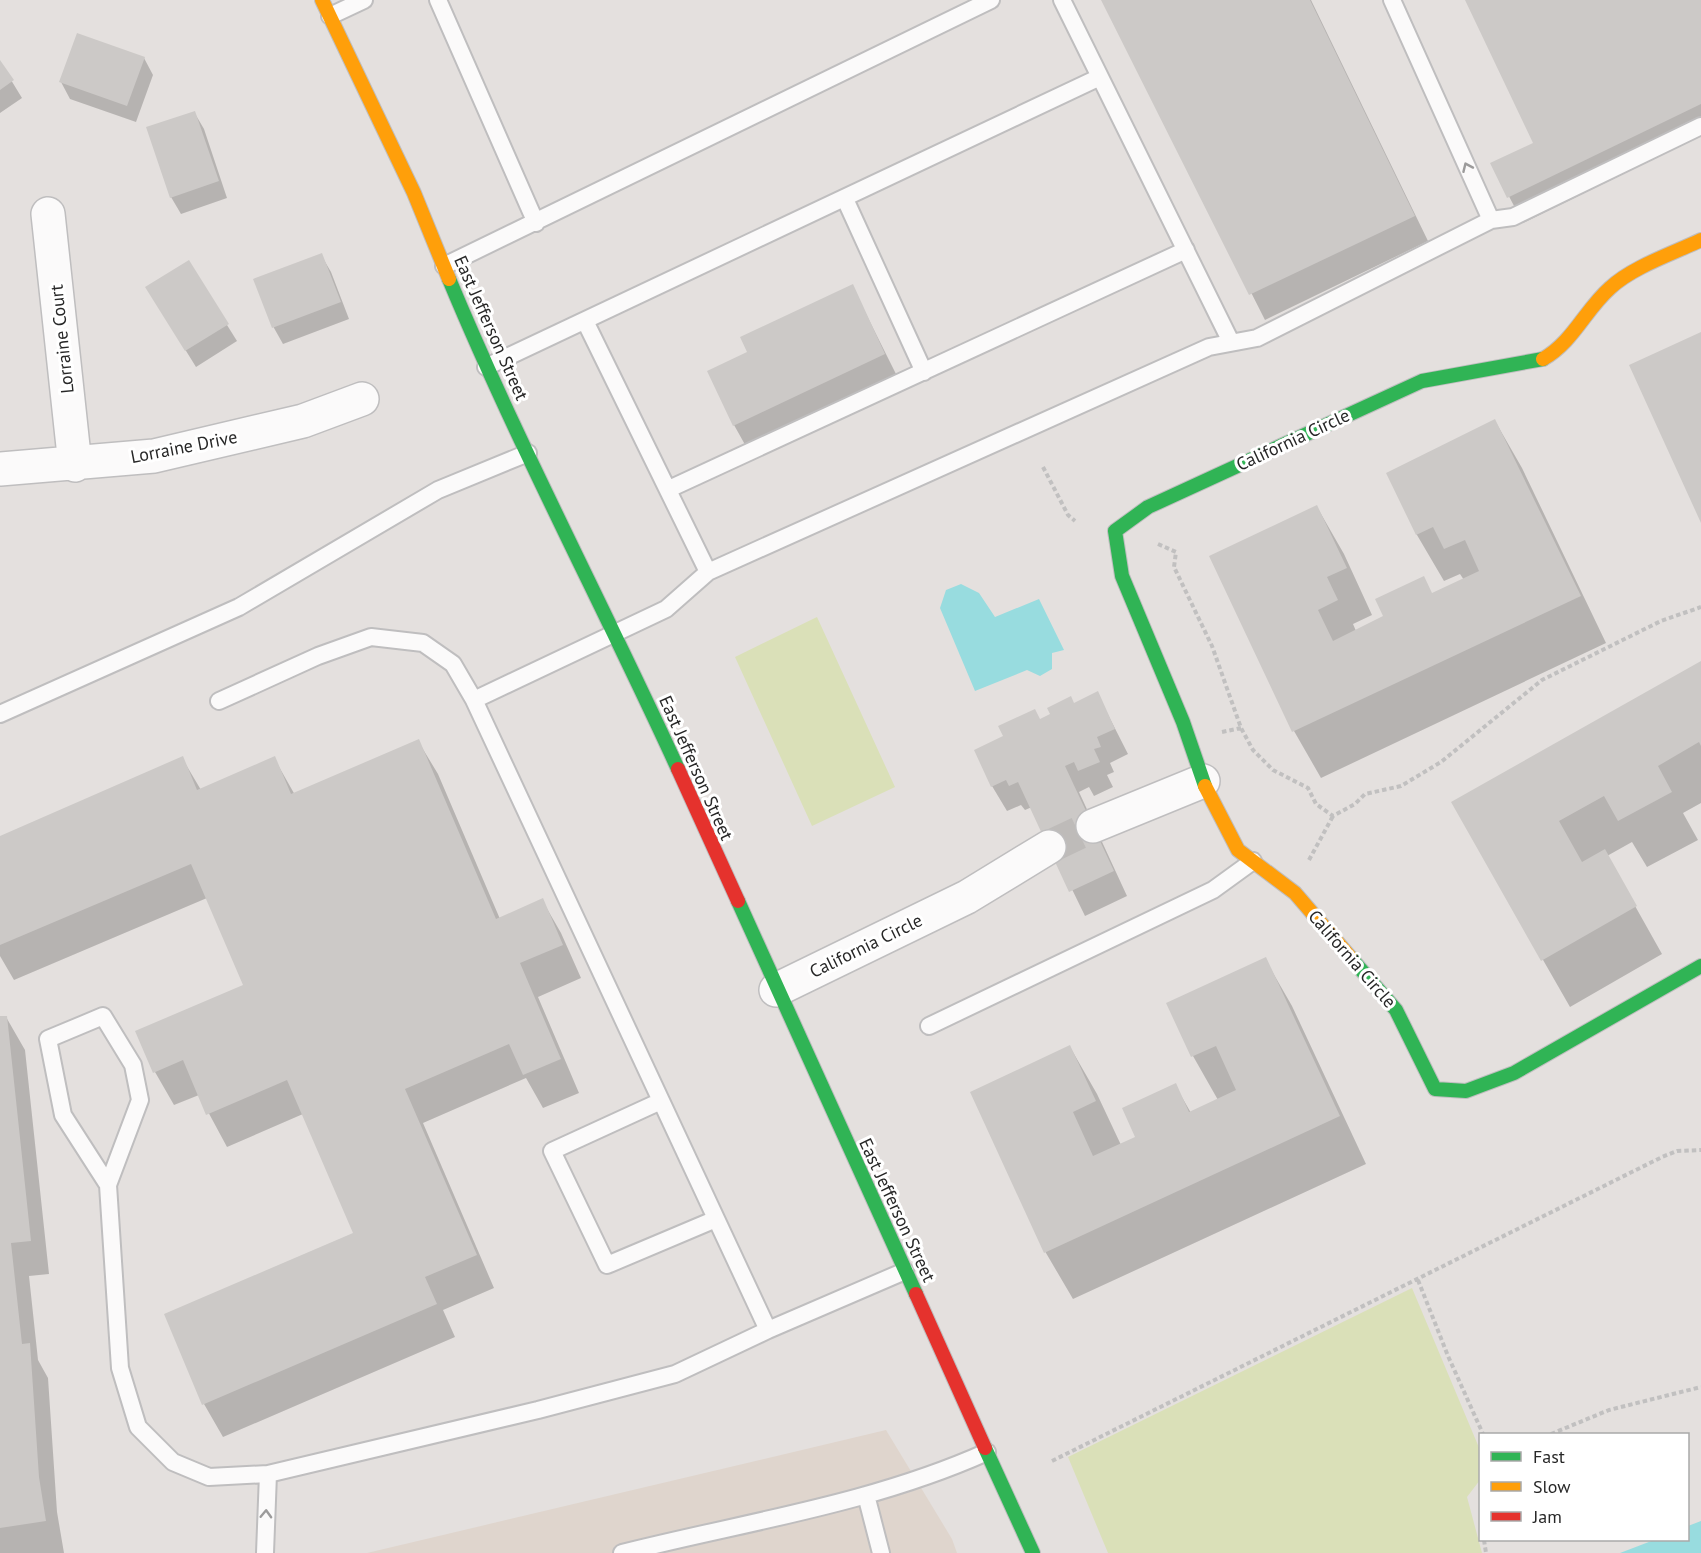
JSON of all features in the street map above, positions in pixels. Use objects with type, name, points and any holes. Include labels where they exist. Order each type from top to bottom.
[{"type":"street","name":"East Jefferson Street","points":[[322,0],[414,193],[486,367],[617,635],[1033,1553]]},
{"type":"street","name":"Lorraine Court","points":[[48,214],[75,465]]},
{"type":"street","name":"California Circle","points":[[1701,240],[1642,268],[1610,288],[1562,347],[1544,359],[1422,381],[1148,507],[1115,531],[1122,576],[1183,722],[1203,781],[1238,850],[1295,893],[1396,1010],[1435,1089],[1466,1091],[1514,1073],[1701,966]]},
{"type":"street","name":"Lorraine Drive","points":[[0,470],[75,465],[154,456],[303,421],[362,399]]},
{"type":"street","points":[[1093,826],[1203,781]]},
{"type":"street","name":"California Circle","points":[[776,990],[967,897],[1049,847]]},
{"type":"lane","points":[[330,16],[364,0]]},
{"type":"lane","points":[[438,0],[536,223]]},
{"type":"lane","points":[[444,266],[991,0]]},
{"type":"lane","points":[[1062,0],[1232,342]]},
{"type":"lane","points":[[1392,0],[1491,220]]},
{"type":"lane","points":[[486,367],[1100,77]]},
{"type":"lane","points":[[474,700],[617,635],[674,605],[708,572],[1209,347],[1257,338],[1491,220],[1513,217],[1701,126]]},
{"type":"lane","points":[[845,199],[924,372]]},
{"type":"lane","points":[[669,489],[1186,250]]},
{"type":"lane","points":[[585,321],[708,572]]},
{"type":"lane","points":[[0,714],[239,607],[438,490],[528,453]]},
{"type":"lane","points":[[219,701],[318,656],[371,637],[423,643],[453,664],[474,700],[768,1330]]},
{"type":"lane","points":[[929,1026],[1212,890],[1252,861]]},
{"type":"lane","points":[[108,1185],[63,1115],[48,1039],[103,1016],[133,1065],[140,1100],[108,1185],[120,1368],[138,1427],[173,1462],[209,1477],[267,1474],[538,1410],[675,1374],[768,1330],[905,1271]]},
{"type":"lane","points":[[661,1101],[552,1150],[607,1265],[716,1219]]},
{"type":"lane","points":[[622,1553],[866,1495],[936,1475],[987,1452]]},
{"type":"lane","points":[[265,1553],[267,1474]]},
{"type":"lane","points":[[866,1495],[881,1553]]},
{"type":"path","points":[[1043,467],[1068,515],[1075,521]]},
{"type":"path","points":[[1155,543],[1176,552],[1174,567],[1212,646],[1241,728],[1253,750],[1273,770],[1308,788],[1316,804],[1333,816]]},
{"type":"path","points":[[1295,893],[1315,847],[1333,816],[1355,804],[1365,794],[1401,786],[1441,762],[1542,680],[1661,621],[1701,607]]},
{"type":"path","points":[[1052,1461],[1662,1157],[1677,1151],[1701,1150]]},
{"type":"path","points":[[1418,1280],[1448,1356],[1483,1433]]},
{"type":"path","points":[[1553,1433],[1609,1410],[1701,1387]]},
{"type":"shaded area","points":[[886,1430],[952,1539],[957,1553],[367,1553]]},
{"type":"green space","points":[[817,617],[895,787],[812,826],[735,657]]},
{"type":"green space","points":[[1412,1288],[1479,1448],[1479,1481],[1467,1497],[1482,1553],[1108,1553],[1068,1457]]},
{"type":"water","points":[[961,584],[979,593],[995,617],[1039,599],[1064,650],[1052,653],[1052,669],[1040,676],[1027,670],[975,691],[940,608],[946,590]]},
{"type":"water","points":[[1701,1521],[1701,1553],[1620,1553],[1651,1541],[1689,1541],[1689,1526]]},
{"type":"building","points":[[1101,0],[1310,0],[1415,216],[1249,295]]},
{"type":"building","points":[[1465,0],[1701,0],[1701,104],[1507,198],[1490,163],[1533,143]]},
{"type":"building","points":[[77,33],[145,57],[127,106],[59,82]]},
{"type":"building","points":[[0,60],[14,80],[0,90]]},
{"type":"building","points":[[195,111],[219,181],[170,198],[146,127]]},
{"type":"building","points":[[322,253],[341,302],[272,328],[253,279]]},
{"type":"building","points":[[189,260],[229,324],[185,351],[145,287]]},
{"type":"building","points":[[853,284],[885,354],[733,426],[707,371],[747,352],[740,337]]},
{"type":"building","points":[[1701,332],[1701,523],[1629,365]]},
{"type":"building","points":[[1495,419],[1581,596],[1292,732],[1209,556],[1317,505],[1347,568],[1327,577],[1338,600],[1318,610],[1333,641],[1383,616],[1375,599],[1424,576],[1432,593],[1479,571],[1465,540],[1444,549],[1433,527],[1416,535],[1386,473]]},
{"type":"building","points":[[1701,661],[1701,746],[1699,742],[1658,766],[1672,792],[1618,821],[1604,796],[1559,821],[1582,862],[1605,849],[1637,906],[1541,961],[1451,802]]},
{"type":"building","points":[[1098,691],[1115,729],[1097,737],[1101,747],[1094,749],[1100,762],[1078,771],[1074,762],[1065,766],[1114,871],[1069,892],[1018,782],[1009,786],[1006,780],[991,787],[974,750],[1003,736],[998,726],[1035,709],[1040,719],[1050,714],[1047,708],[1071,696],[1074,703]]},
{"type":"building","points":[[419,739],[496,919],[543,898],[563,945],[520,963],[561,1059],[523,1075],[509,1044],[405,1089],[477,1255],[425,1277],[437,1304],[202,1405],[164,1314],[353,1233],[287,1080],[206,1115],[183,1060],[153,1073],[135,1031],[243,985],[191,864],[0,945],[0,836],[183,756],[197,790],[275,756],[291,794]]},
{"type":"building","points":[[1266,957],[1340,1116],[1044,1253],[970,1092],[1070,1045],[1096,1101],[1073,1112],[1093,1156],[1135,1137],[1122,1108],[1176,1083],[1189,1112],[1236,1090],[1216,1046],[1191,1057],[1166,1003]]},
{"type":"building","points":[[0,1016],[7,1016],[31,1241],[11,1243],[22,1344],[30,1343],[39,1477],[46,1521],[0,1528]]},
{"type":"tunnel","points":[[1049,847],[1093,826]]},
{"type":"traffic: fast","points":[[449,279],[503,403],[678,769]]},
{"type":"traffic: fast","points":[[1205,786],[1183,722],[1122,576],[1115,531],[1148,507],[1422,381],[1543,359]]},
{"type":"traffic: fast","points":[[738,901],[916,1294]]},
{"type":"traffic: fast","points":[[1350,957],[1396,1010],[1435,1089],[1466,1091],[1514,1073],[1701,966]]},
{"type":"traffic: fast","points":[[985,1448],[1033,1553]]},
{"type":"traffic: slow","points":[[322,0],[414,193],[449,279]]},
{"type":"traffic: slow","points":[[1543,359],[1563,344],[1601,297],[1619,280],[1641,267],[1701,240]]},
{"type":"traffic: slow","points":[[1205,786],[1238,850],[1295,893],[1350,957]]},
{"type":"traffic: jam","points":[[678,769],[738,901]]},
{"type":"traffic: jam","points":[[916,1294],[985,1448]]}]
